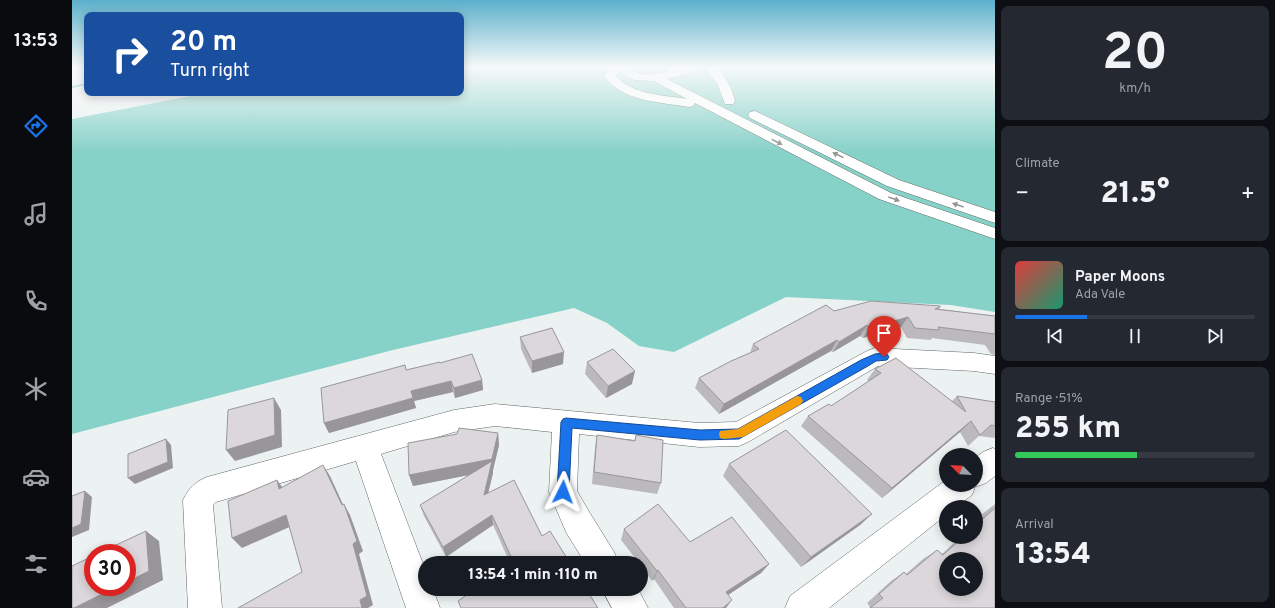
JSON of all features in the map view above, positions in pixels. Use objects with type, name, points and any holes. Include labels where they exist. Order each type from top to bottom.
[{"type":"street","points":[[654,96],[709,106]]},
{"type":"street","points":[[689,96],[885,196],[995,234]]},
{"type":"street","points":[[718,96],[893,183],[995,218]]},
{"type":"street","points":[[727,96],[729,102]]},
{"type":"street","points":[[750,128],[770,122]]},
{"type":"street","points":[[205,608],[198,500],[207,491],[454,421],[495,415],[700,435],[739,434],[875,357],[995,365]]},
{"type":"street","points":[[566,422],[563,492],[577,521],[599,556]]},
{"type":"street","points":[[365,447],[423,608]]},
{"type":"street","points":[[983,469],[993,461],[995,462]]},
{"type":"street","points":[[802,608],[953,492]]},
{"type":"street","points":[[623,596],[631,608]]},
{"type":"shaded area","points":[[189,96],[995,96],[995,312],[951,305],[786,297],[674,352],[639,346],[607,323],[574,308],[393,350],[72,434],[72,119]]},
{"type":"building","points":[[871,301],[940,306],[935,309],[995,316],[995,334],[938,327],[939,330],[915,328],[908,317],[870,328],[867,325],[839,342],[837,340],[724,404],[699,378],[731,361],[759,349],[753,344],[826,305],[834,311]]},
{"type":"building","points":[[552,328],[564,352],[532,361],[520,337]]},
{"type":"building","points":[[613,349],[635,371],[608,386],[587,362]]},
{"type":"building","points":[[472,354],[482,380],[454,388],[451,381],[411,391],[413,398],[324,423],[321,388],[405,365],[406,370],[440,363]]},
{"type":"building","points":[[896,358],[966,412],[957,396],[995,402],[995,426],[991,425],[980,435],[971,421],[892,488],[808,416],[829,404],[831,406],[881,373],[875,369]]},
{"type":"building","points":[[274,398],[275,435],[226,450],[228,410]]},
{"type":"building","points":[[459,428],[498,433],[492,459],[409,475],[408,443],[457,434]]},
{"type":"building","points":[[786,430],[872,514],[811,557],[729,464]]},
{"type":"building","points":[[597,435],[635,441],[636,435],[663,440],[661,483],[594,472]]},
{"type":"building","points":[[166,439],[168,462],[128,478],[128,454]]},
{"type":"building","points":[[492,461],[484,495],[514,480],[542,536],[550,531],[566,556],[511,556],[492,515],[443,547],[420,505]]},
{"type":"building","points":[[323,465],[342,505],[344,504],[357,541],[353,544],[367,596],[360,600],[362,608],[238,608],[302,572],[286,515],[232,538],[228,501],[277,480],[279,489]]},
{"type":"building","points":[[85,491],[81,524],[72,528],[72,496]]},
{"type":"building","points":[[658,504],[690,542],[732,517],[769,564],[726,592],[732,600],[723,608],[686,608],[658,570],[657,571],[648,560],[648,556],[645,556],[624,529]]},
{"type":"building","points":[[995,508],[995,608],[870,608],[883,598],[879,594],[904,572],[907,575],[937,550],[939,552],[939,596],[983,596],[983,552],[946,552],[955,544],[983,544],[983,519]]},
{"type":"building","points":[[146,531],[149,571],[136,578],[136,544],[118,544]]},
{"type":"building","points":[[84,560],[84,596],[98,596],[74,608],[72,608],[72,566]]},
{"type":"building","points":[[465,596],[590,596],[598,608],[461,608],[458,601]]},
{"type":"slow traffic","points":[[724,434],[739,434],[797,401]]},
{"type":"route","points":[[563,492],[566,422],[700,435],[739,434],[875,357],[884,357]]}]
